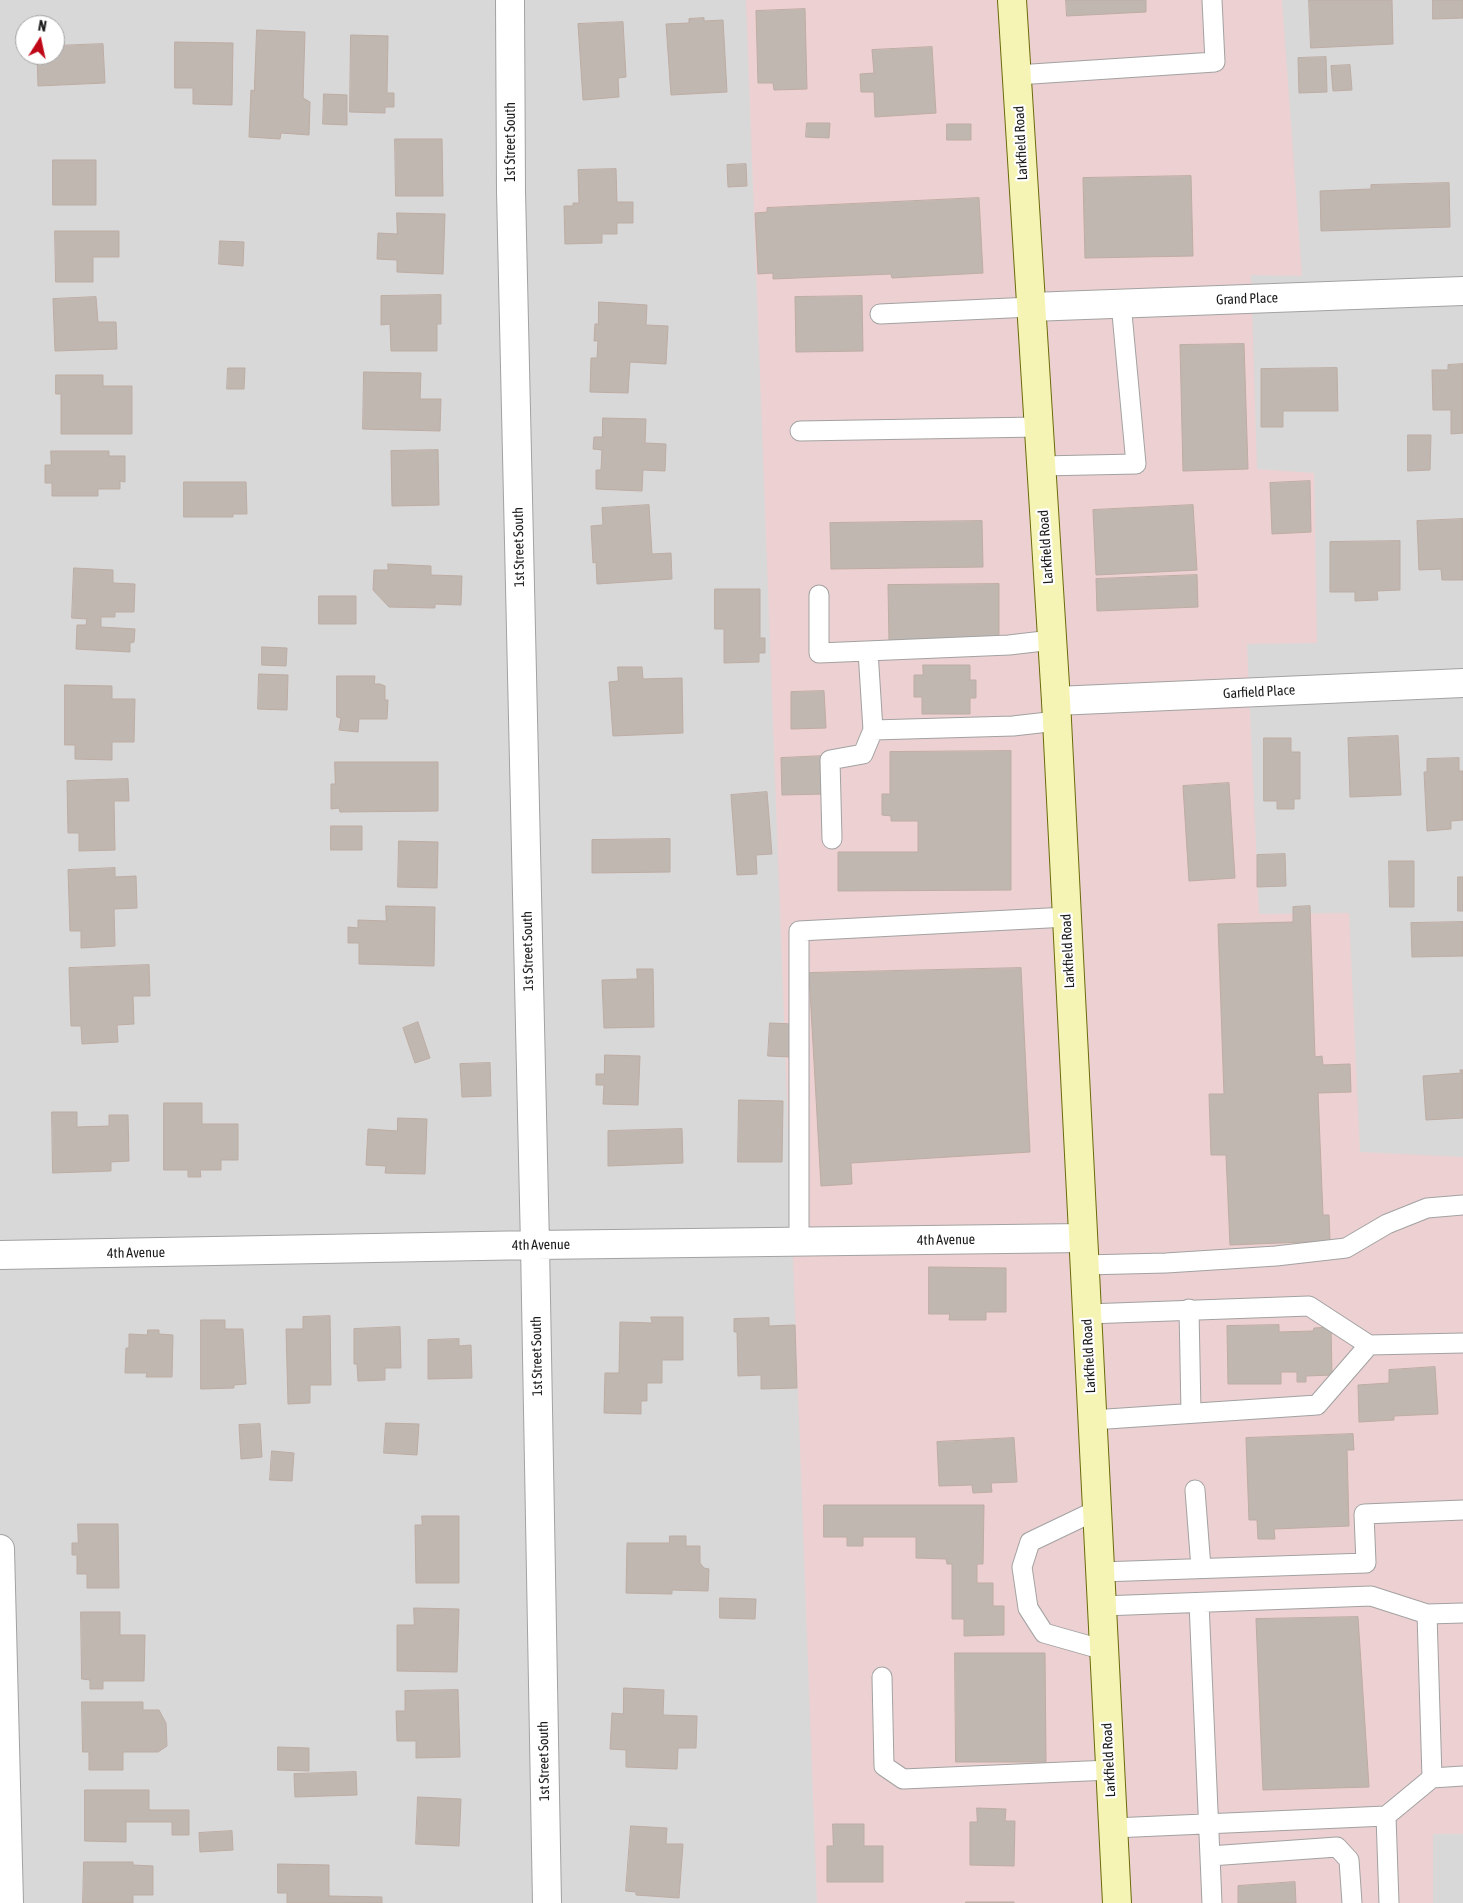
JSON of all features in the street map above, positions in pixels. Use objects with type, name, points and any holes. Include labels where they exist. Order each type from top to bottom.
[{"type":"main road","name":"Larkfield Road","points":[[1012,0],[1056,711],[1117,1903]]},
{"type":"street","name":"1st Street South","points":[[510,0],[511,191],[535,1245],[547,1903]]},
{"type":"street","name":"Grand Place","points":[[1031,307],[1463,291]]},
{"type":"street","name":"Garfield Place","points":[[1056,711],[1463,683]]},
{"type":"street","name":"4th Avenue","points":[[0,1255],[799,1242],[1083,1252]]},
{"type":"street","points":[[0,1549],[9,1903]]},
{"type":"lane","points":[[1017,75],[1215,62],[1212,0]]},
{"type":"lane","points":[[1041,466],[1136,464],[1121,304]]},
{"type":"lane","points":[[880,314],[1031,307]]},
{"type":"lane","points":[[800,430],[1038,427]]},
{"type":"lane","points":[[819,595],[819,653],[1009,645],[1052,640]]},
{"type":"lane","points":[[832,839],[830,760],[863,754],[873,730],[868,651]]},
{"type":"lane","points":[[873,730],[1013,726],[1056,711]]},
{"type":"lane","points":[[799,1242],[799,931],[1067,917]]},
{"type":"lane","points":[[1083,1252],[1166,1263],[1346,1248],[1387,1224],[1427,1208],[1463,1205]]},
{"type":"lane","points":[[1086,1314],[1309,1306],[1369,1345],[1463,1343]]},
{"type":"lane","points":[[1189,1309],[1191,1413]]},
{"type":"lane","points":[[1092,1420],[1317,1405],[1369,1345]]},
{"type":"lane","points":[[1195,1490],[1201,1568]]},
{"type":"lane","points":[[1096,1510],[1030,1542],[1022,1567],[1028,1608],[1044,1633],[1104,1650]]},
{"type":"lane","points":[[1100,1572],[1366,1562],[1364,1514],[1463,1510]]},
{"type":"lane","points":[[1102,1606],[1371,1596],[1426,1614],[1463,1614]]},
{"type":"lane","points":[[1199,1602],[1212,1903]]},
{"type":"lane","points":[[1426,1614],[1432,1778]]},
{"type":"lane","points":[[882,1677],[884,1766],[903,1779],[1110,1770]]},
{"type":"lane","points":[[1113,1828],[1386,1816],[1432,1778],[1463,1776]]},
{"type":"lane","points":[[1386,1816],[1389,1903]]},
{"type":"lane","points":[[1210,1856],[1337,1848],[1349,1860],[1352,1903]]},
{"type":"shaded area","points":[[0,0],[1463,0],[1463,1903],[0,1903]]},
{"type":"shaded area","points":[[746,0],[1282,0],[1302,276],[1251,275],[1257,469],[1314,473],[1317,643],[1247,644],[1259,914],[1349,913],[1360,1152],[1463,1157],[1463,1834],[1433,1834],[1433,1903],[817,1903]]},
{"type":"building","points":[[1066,0],[1146,0],[1146,12],[1067,16]]},
{"type":"building","points":[[1309,0],[1392,0],[1393,44],[1311,48]]},
{"type":"building","points":[[1433,0],[1463,0],[1463,18],[1433,19]]},
{"type":"building","points":[[805,9],[807,89],[774,90],[773,83],[758,83],[756,11]]},
{"type":"building","points":[[704,18],[704,21],[723,20],[727,92],[671,95],[666,24],[689,23],[689,19]]},
{"type":"building","points":[[623,22],[626,77],[618,78],[619,97],[583,100],[578,24]]},
{"type":"building","points":[[257,30],[305,32],[303,98],[310,102],[309,135],[281,133],[280,139],[249,137],[251,90],[254,91]]},
{"type":"building","points":[[351,35],[388,36],[387,93],[394,93],[394,107],[385,107],[385,113],[350,112]]},
{"type":"building","points":[[175,42],[233,43],[232,105],[193,104],[193,88],[175,88]]},
{"type":"building","points":[[103,44],[105,83],[38,86],[37,65],[65,65],[65,46]]},
{"type":"building","points":[[932,47],[936,113],[875,117],[874,92],[861,92],[860,74],[874,73],[872,50]]},
{"type":"building","points":[[1326,57],[1327,92],[1299,93],[1298,58]]},
{"type":"building","points":[[1350,65],[1352,90],[1333,91],[1331,66]]},
{"type":"building","points":[[324,94],[347,95],[347,125],[323,124]]},
{"type":"building","points":[[807,123],[830,123],[829,138],[806,137]]},
{"type":"building","points":[[947,124],[971,124],[971,140],[947,140]]},
{"type":"building","points":[[395,139],[442,139],[443,196],[396,196]]},
{"type":"building","points":[[53,160],[96,160],[96,205],[53,205]]},
{"type":"building","points":[[746,164],[747,186],[728,187],[727,165]]},
{"type":"building","points":[[616,169],[617,202],[633,202],[633,223],[617,223],[617,234],[602,234],[602,243],[565,244],[564,206],[573,206],[573,203],[579,203],[578,170]]},
{"type":"building","points":[[1191,176],[1193,256],[1085,258],[1083,178]]},
{"type":"building","points":[[1449,183],[1450,227],[1321,231],[1320,191],[1371,189],[1371,185]]},
{"type":"building","points":[[979,198],[983,273],[892,278],[891,274],[773,279],[773,273],[758,274],[755,213],[767,212],[767,208]]},
{"type":"building","points":[[397,213],[445,214],[443,274],[397,272],[397,260],[377,259],[378,233],[397,234]]},
{"type":"building","points":[[55,231],[119,231],[119,257],[93,257],[93,282],[56,282]]},
{"type":"building","points":[[220,241],[244,242],[243,266],[219,264]]},
{"type":"building","points":[[441,295],[441,324],[437,324],[437,351],[391,351],[390,324],[381,325],[381,296]]},
{"type":"building","points":[[862,296],[863,351],[796,352],[795,297]]},
{"type":"building","points":[[96,297],[98,322],[116,322],[117,349],[55,351],[53,299]]},
{"type":"building","points":[[599,302],[647,305],[646,325],[668,326],[666,364],[630,362],[628,393],[590,392],[591,358],[597,358],[598,341],[594,341],[595,324],[598,324]]},
{"type":"building","points":[[1244,344],[1248,469],[1183,471],[1180,345]]},
{"type":"building","points":[[1463,364],[1463,433],[1451,434],[1451,410],[1433,410],[1432,370],[1448,370],[1448,365]]},
{"type":"building","points":[[228,368],[245,368],[244,389],[227,389]]},
{"type":"building","points":[[1337,368],[1338,411],[1283,411],[1283,427],[1261,427],[1261,369]]},
{"type":"building","points":[[364,372],[421,373],[420,399],[441,399],[440,431],[363,429]]},
{"type":"building","points":[[56,375],[103,375],[103,386],[132,386],[132,434],[61,434],[61,394],[56,394]]},
{"type":"building","points":[[603,418],[646,419],[645,443],[666,444],[665,471],[643,470],[642,491],[596,489],[596,470],[601,470],[602,450],[593,449],[594,437],[602,437]]},
{"type":"building","points":[[1408,435],[1431,435],[1430,470],[1408,471]]},
{"type":"building","points":[[438,450],[439,505],[392,506],[391,451]]},
{"type":"building","points":[[51,451],[109,451],[109,456],[125,456],[125,482],[120,481],[120,489],[98,489],[98,496],[52,496],[52,483],[45,483],[45,465],[51,465]]},
{"type":"building","points":[[1310,481],[1311,532],[1272,534],[1270,483]]},
{"type":"building","points":[[184,482],[246,482],[247,514],[233,514],[233,517],[184,517]]},
{"type":"building","points":[[649,505],[652,554],[671,553],[672,579],[597,584],[596,562],[593,563],[591,526],[603,525],[602,508]]},
{"type":"building","points":[[1193,505],[1197,570],[1096,575],[1093,510]]},
{"type":"building","points":[[1463,519],[1463,580],[1442,580],[1441,569],[1419,570],[1417,521]]},
{"type":"building","points":[[982,521],[983,567],[831,569],[830,523]]},
{"type":"building","points":[[1400,541],[1400,590],[1377,591],[1378,600],[1355,601],[1355,592],[1330,592],[1330,542]]},
{"type":"building","points":[[388,564],[431,566],[431,575],[462,576],[461,605],[435,604],[435,608],[389,607],[373,590],[374,570],[388,570]]},
{"type":"building","points":[[74,568],[113,570],[113,583],[135,584],[134,612],[115,612],[115,617],[101,617],[101,627],[135,629],[134,642],[130,643],[130,652],[76,649],[77,625],[86,625],[87,619],[72,618]]},
{"type":"building","points":[[1197,575],[1198,607],[1097,611],[1096,579]]},
{"type":"building","points":[[999,584],[999,641],[889,642],[888,585]]},
{"type":"building","points":[[715,589],[760,589],[760,638],[765,638],[765,653],[759,653],[759,662],[724,663],[724,629],[715,629]]},
{"type":"building","points":[[319,596],[356,596],[356,624],[319,624]]},
{"type":"building","points":[[262,647],[287,648],[286,666],[262,665]]},
{"type":"building","points":[[923,665],[970,665],[970,680],[976,680],[976,698],[970,698],[970,714],[922,714],[922,697],[914,697],[914,675],[923,675]]},
{"type":"building","points":[[618,667],[642,667],[643,679],[682,678],[683,733],[613,736],[609,682],[618,681]]},
{"type":"building","points":[[259,674],[288,675],[287,710],[258,709]]},
{"type":"building","points":[[337,676],[375,676],[374,684],[385,686],[385,700],[388,700],[387,719],[359,719],[358,732],[339,730],[341,718],[337,717]]},
{"type":"building","points":[[65,685],[112,686],[112,699],[135,699],[134,742],[112,742],[112,760],[75,759],[75,745],[65,745]]},
{"type":"building","points":[[824,691],[826,728],[791,729],[791,692]]},
{"type":"building","points":[[1398,736],[1401,795],[1350,797],[1348,738]]},
{"type":"building","points":[[1264,738],[1291,738],[1291,752],[1300,752],[1300,799],[1294,799],[1294,809],[1277,809],[1277,801],[1264,801]]},
{"type":"building","points":[[1011,751],[1011,890],[838,891],[838,852],[918,852],[918,821],[891,821],[891,816],[882,815],[882,794],[890,794],[890,752]]},
{"type":"building","points":[[824,756],[825,794],[782,795],[781,758]]},
{"type":"building","points":[[1459,758],[1459,771],[1463,771],[1463,820],[1451,821],[1451,829],[1427,831],[1424,772],[1427,772],[1427,759]]},
{"type":"building","points":[[335,762],[438,762],[438,811],[340,812],[339,808],[331,809],[331,784],[335,784]]},
{"type":"building","points":[[128,779],[129,801],[114,801],[115,850],[79,851],[79,833],[68,833],[67,781]]},
{"type":"building","points":[[1229,783],[1235,878],[1189,881],[1183,786]]},
{"type":"building","points":[[767,792],[772,854],[756,855],[757,874],[737,875],[731,795]]},
{"type":"building","points":[[331,826],[362,826],[362,850],[331,850]]},
{"type":"building","points":[[670,839],[670,872],[592,873],[592,840]]},
{"type":"building","points":[[399,841],[438,842],[437,888],[398,887]]},
{"type":"building","points":[[1285,854],[1286,886],[1257,887],[1257,855]]},
{"type":"building","points":[[1389,861],[1414,861],[1414,907],[1390,907]]},
{"type":"building","points":[[115,868],[115,877],[136,876],[137,908],[114,909],[115,946],[81,948],[81,931],[70,931],[68,870]]},
{"type":"building","points":[[1458,877],[1463,877],[1463,911],[1458,911]]},
{"type":"building","points":[[386,906],[435,907],[434,966],[359,964],[359,943],[348,943],[348,927],[358,928],[358,920],[386,921]]},
{"type":"building","points":[[1310,906],[1315,1057],[1322,1056],[1323,1065],[1350,1064],[1351,1092],[1318,1093],[1323,1215],[1329,1215],[1330,1241],[1230,1245],[1226,1155],[1211,1155],[1209,1094],[1224,1094],[1218,924],[1293,922],[1293,907]]},
{"type":"building","points":[[1463,922],[1463,956],[1412,957],[1411,923]]},
{"type":"building","points":[[149,965],[150,996],[133,996],[134,1024],[117,1025],[118,1042],[82,1044],[81,1026],[71,1026],[69,968]]},
{"type":"building","points":[[1021,968],[1030,1152],[851,1163],[852,1184],[821,1186],[809,973]]},
{"type":"building","points":[[637,969],[653,969],[654,1027],[604,1028],[602,980],[637,979]]},
{"type":"building","points":[[418,1022],[430,1058],[415,1063],[403,1028]]},
{"type":"building","points":[[770,1023],[792,1024],[790,1057],[768,1056]]},
{"type":"building","points":[[605,1055],[640,1056],[638,1105],[603,1104],[604,1085],[596,1085],[596,1074],[604,1074]]},
{"type":"building","points":[[490,1063],[491,1096],[462,1097],[460,1064]]},
{"type":"building","points":[[1460,1070],[1463,1070],[1463,1118],[1426,1120],[1423,1076],[1461,1073]]},
{"type":"building","points":[[739,1100],[783,1101],[782,1162],[738,1162]]},
{"type":"building","points":[[164,1103],[202,1103],[202,1124],[238,1124],[238,1160],[221,1160],[221,1170],[200,1170],[201,1177],[188,1177],[188,1170],[164,1170]]},
{"type":"building","points":[[52,1112],[77,1112],[77,1127],[109,1126],[109,1115],[128,1115],[129,1161],[111,1162],[111,1171],[53,1173]]},
{"type":"building","points":[[398,1118],[427,1119],[425,1174],[385,1173],[386,1166],[366,1165],[368,1129],[397,1131]]},
{"type":"building","points":[[682,1129],[683,1163],[608,1166],[608,1131]]},
{"type":"building","points":[[929,1267],[1006,1268],[1006,1312],[986,1312],[986,1320],[949,1320],[950,1314],[929,1314]]},
{"type":"building","points":[[330,1316],[331,1385],[310,1385],[310,1403],[288,1404],[286,1329],[303,1329],[303,1317]]},
{"type":"building","points":[[651,1317],[683,1317],[683,1360],[662,1360],[662,1383],[647,1383],[647,1401],[641,1401],[641,1414],[604,1413],[605,1373],[619,1373],[620,1322],[652,1323]]},
{"type":"building","points":[[769,1318],[769,1326],[795,1325],[797,1388],[761,1389],[761,1375],[738,1376],[737,1332],[734,1332],[734,1319]]},
{"type":"building","points":[[201,1320],[225,1320],[225,1329],[243,1329],[246,1384],[234,1385],[234,1388],[201,1389]]},
{"type":"building","points":[[1279,1325],[1279,1332],[1313,1331],[1314,1328],[1331,1327],[1332,1375],[1306,1376],[1306,1382],[1297,1382],[1297,1372],[1281,1372],[1281,1384],[1228,1384],[1227,1326]]},
{"type":"building","points":[[400,1327],[401,1368],[385,1368],[385,1380],[358,1381],[357,1364],[354,1364],[354,1329]]},
{"type":"building","points":[[148,1330],[159,1330],[159,1334],[173,1335],[172,1377],[146,1377],[147,1373],[125,1373],[126,1348],[129,1348],[129,1334],[147,1335]]},
{"type":"building","points":[[459,1339],[459,1346],[471,1345],[472,1378],[428,1379],[428,1340]]},
{"type":"building","points":[[1435,1367],[1438,1414],[1394,1416],[1394,1420],[1359,1422],[1358,1385],[1389,1383],[1389,1370]]},
{"type":"building","points":[[386,1423],[419,1424],[417,1455],[384,1453]]},
{"type":"building","points":[[260,1424],[262,1457],[241,1459],[239,1425]]},
{"type":"building","points":[[1353,1434],[1354,1450],[1347,1450],[1349,1526],[1274,1529],[1275,1539],[1258,1539],[1257,1520],[1249,1520],[1246,1438]]},
{"type":"building","points":[[1014,1438],[1017,1482],[991,1483],[992,1492],[973,1493],[972,1485],[939,1486],[937,1442]]},
{"type":"building","points":[[272,1451],[294,1453],[292,1481],[270,1480]]},
{"type":"building","points":[[824,1505],[984,1505],[983,1564],[977,1564],[977,1583],[993,1583],[993,1606],[1004,1606],[1004,1635],[964,1636],[964,1619],[952,1619],[952,1564],[947,1564],[946,1559],[916,1558],[916,1537],[863,1537],[863,1546],[847,1546],[847,1537],[824,1537]]},
{"type":"building","points":[[422,1516],[459,1516],[459,1583],[416,1583],[415,1525],[422,1525]]},
{"type":"building","points":[[78,1524],[118,1524],[119,1588],[87,1588],[87,1574],[77,1574],[77,1555],[72,1555],[72,1543],[78,1543]]},
{"type":"building","points":[[670,1536],[686,1536],[686,1546],[700,1546],[700,1563],[704,1568],[709,1569],[708,1591],[672,1590],[672,1594],[626,1593],[627,1543],[669,1543]]},
{"type":"building","points":[[720,1598],[756,1599],[755,1619],[720,1618]]},
{"type":"building","points":[[414,1608],[459,1609],[457,1672],[397,1671],[397,1625],[414,1625]]},
{"type":"building","points":[[81,1612],[120,1612],[120,1635],[145,1635],[144,1681],[103,1681],[103,1689],[90,1689],[90,1680],[82,1679]]},
{"type":"building","points":[[1358,1617],[1369,1787],[1263,1790],[1256,1619]]},
{"type":"building","points":[[955,1653],[1045,1653],[1046,1762],[956,1762]]},
{"type":"building","points":[[624,1688],[664,1690],[663,1715],[697,1716],[696,1748],[678,1748],[677,1769],[626,1767],[626,1750],[610,1749],[612,1713],[623,1714]]},
{"type":"building","points":[[458,1690],[460,1757],[416,1758],[416,1741],[397,1741],[396,1711],[405,1711],[405,1691]]},
{"type":"building","points":[[82,1702],[143,1702],[143,1710],[159,1710],[166,1723],[167,1746],[158,1752],[123,1752],[123,1770],[89,1770],[89,1752],[83,1752]]},
{"type":"building","points":[[278,1747],[309,1748],[309,1771],[278,1770]]},
{"type":"building","points":[[356,1772],[357,1795],[295,1797],[294,1774]]},
{"type":"building","points":[[85,1790],[149,1790],[149,1810],[189,1810],[189,1835],[172,1835],[172,1822],[126,1822],[126,1842],[85,1841]]},
{"type":"building","points":[[418,1797],[461,1799],[459,1846],[416,1844]]},
{"type":"building","points":[[977,1808],[1006,1809],[1005,1821],[1015,1821],[1014,1866],[970,1865],[970,1822],[977,1822]]},
{"type":"building","points":[[833,1824],[864,1824],[864,1846],[883,1846],[883,1882],[827,1882],[827,1846],[833,1846]]},
{"type":"building","points":[[631,1826],[667,1828],[666,1844],[683,1844],[679,1898],[636,1895],[636,1892],[626,1891]]},
{"type":"building","points":[[232,1831],[233,1850],[200,1852],[199,1833]]},
{"type":"building","points":[[84,1862],[133,1862],[133,1865],[153,1866],[153,1895],[133,1895],[133,1903],[83,1903]]},
{"type":"building","points":[[278,1864],[329,1865],[329,1896],[382,1897],[382,1903],[287,1903],[287,1893],[278,1893]]},
{"type":"building","points":[[1295,1882],[1296,1903],[1238,1903],[1238,1886]]},
{"type":"building","points":[[1014,1902],[1014,1903],[966,1903]]}]
